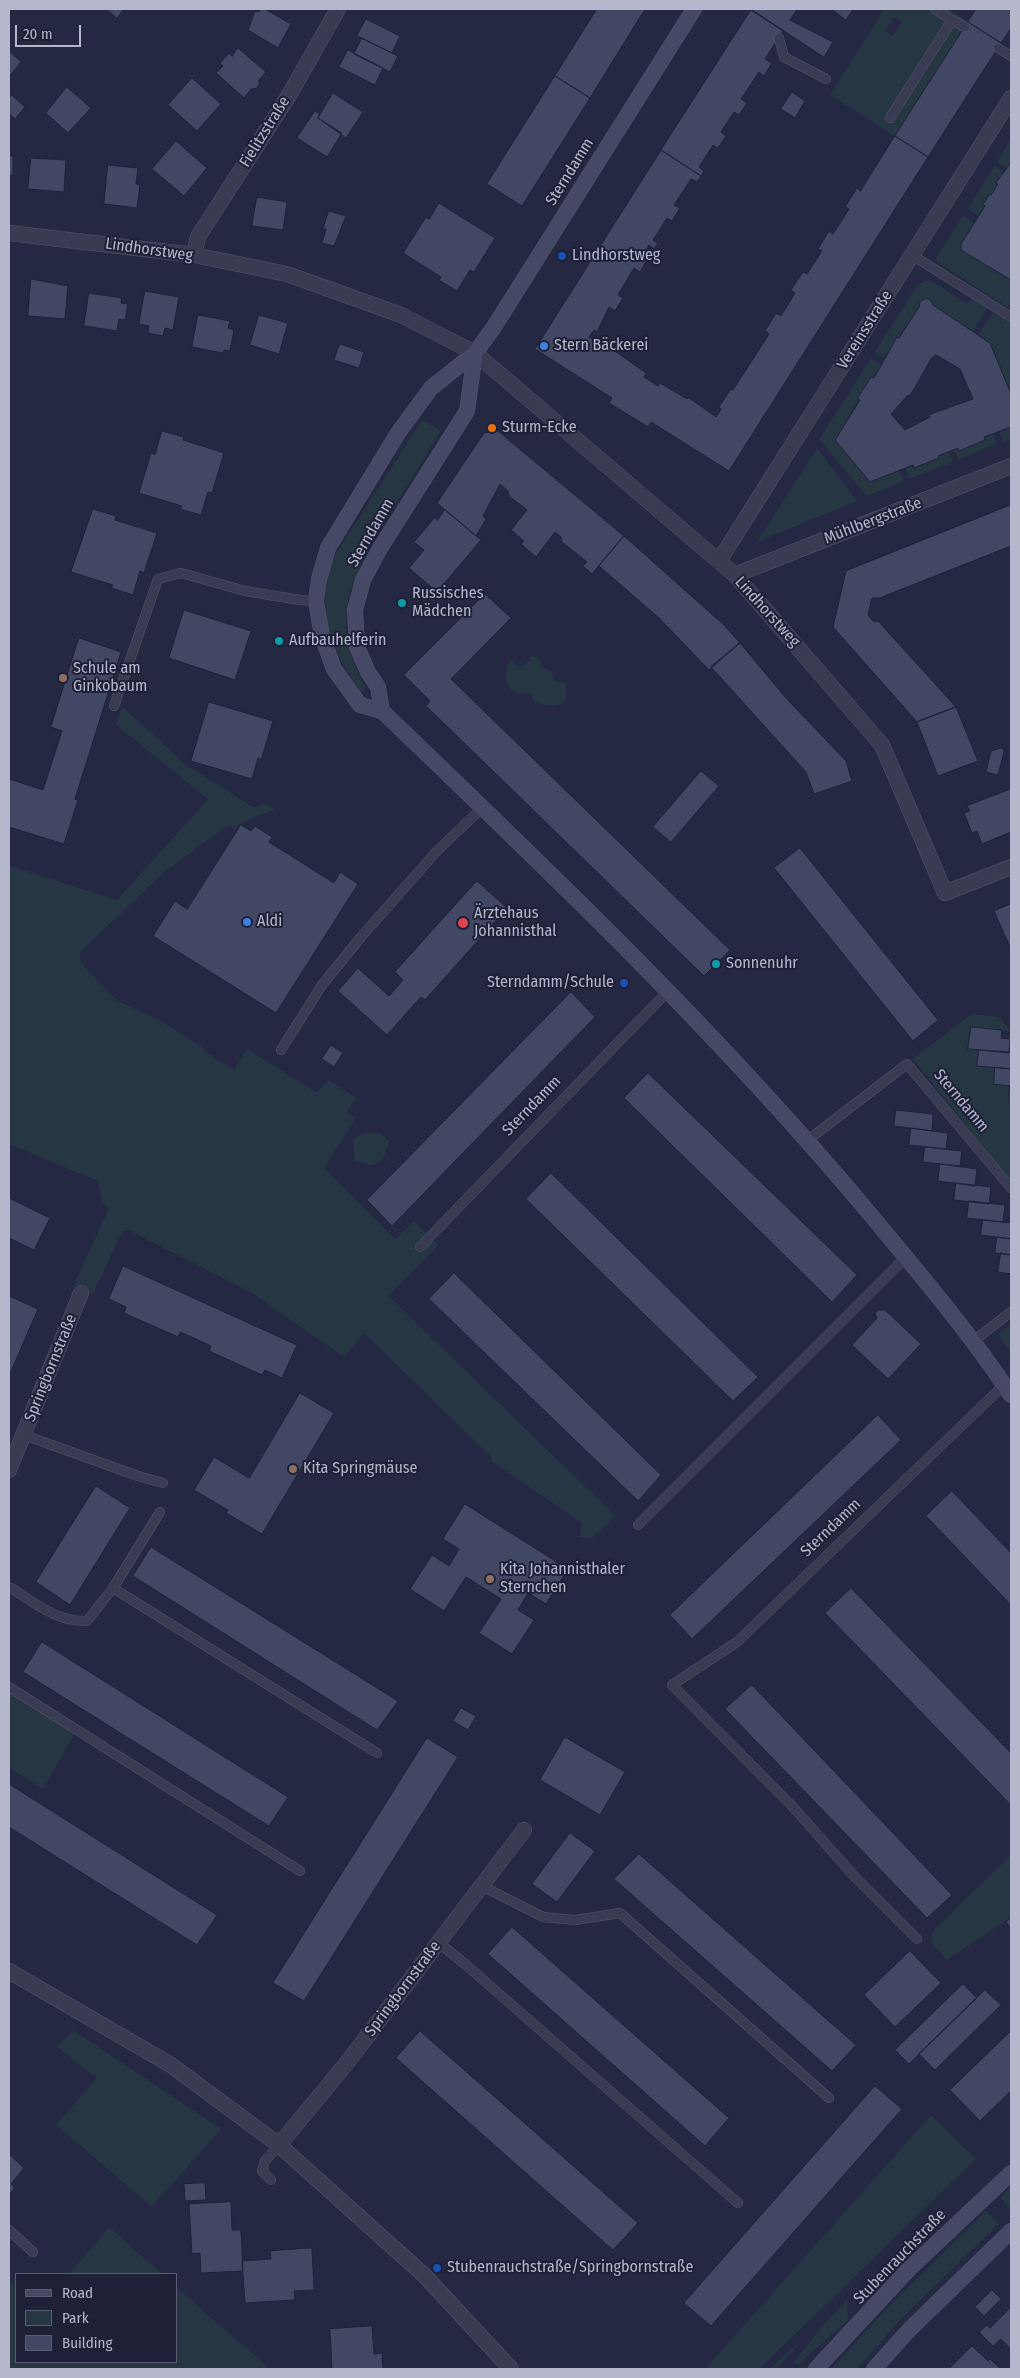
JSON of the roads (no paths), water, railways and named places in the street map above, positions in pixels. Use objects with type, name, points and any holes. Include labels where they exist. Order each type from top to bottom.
[{"type":"street","name":"Fielitzstraße","points":[[194,255],[198,237],[288,97],[338,9]]},
{"type":"street","name":"Sterndamm","points":[[694,9],[494,327],[475,353],[431,388],[398,433],[328,548],[319,579],[316,601],[322,636],[334,669],[360,705],[382,711],[483,807],[669,990],[808,1140],[906,1257],[1008,1390]]},
{"type":"street","name":"Vereinsstraße","points":[[719,561],[1011,98]]},
{"type":"street","name":"Lindhorstweg","points":[[9,233],[194,255],[287,274],[401,314],[475,353],[735,574],[878,740],[945,893],[1011,867]]},
{"type":"street","name":"Sterndamm","points":[[382,711],[378,687],[368,672],[357,647],[355,610],[363,580],[379,550],[467,411],[475,353]]},
{"type":"street","name":"Mühlbergstraße","points":[[735,574],[1011,466]]},
{"type":"street","name":"Springbornstraße","points":[[9,1470],[72,1329],[81,1293]]},
{"type":"street","name":"Springbornstraße","points":[[278,2145],[346,2064],[524,1830]]},
{"type":"street","points":[[9,1971],[171,2065],[278,2145],[425,2276],[511,2369]]},
{"type":"street","name":"Stubenrauchstraße","points":[[816,2369],[909,2269],[1011,2173]]},
{"type":"street","points":[[874,2369],[910,2329],[1011,2231]]},
{"type":"lane","points":[[935,9],[946,16]]},
{"type":"lane","points":[[890,118],[952,20],[965,27]]},
{"type":"lane","points":[[779,38],[784,57],[826,79]]},
{"type":"lane","points":[[998,48],[1011,56]]},
{"type":"lane","points":[[912,255],[1011,316]]},
{"type":"lane","points":[[114,706],[158,579],[181,573],[245,591],[316,601]]},
{"type":"lane","points":[[280,1050],[322,985],[355,944],[437,851],[483,807]]},
{"type":"lane","name":"Sterndamm","points":[[420,1247],[669,990]]},
{"type":"lane","name":"Sterndamm","points":[[808,1140],[907,1064],[1011,1188]]},
{"type":"lane","points":[[638,1525],[906,1257]]},
{"type":"lane","points":[[972,1342],[1011,1312]]},
{"type":"lane","name":"Sterndamm","points":[[917,1939],[855,1877],[794,1808],[672,1685],[737,1642],[1008,1390]]},
{"type":"lane","points":[[24,1435],[138,1476],[163,1483]]},
{"type":"lane","points":[[11,1588],[57,1616],[73,1621],[87,1621],[113,1588],[160,1512]]},
{"type":"lane","points":[[113,1588],[377,1753]]},
{"type":"lane","points":[[9,1687],[300,1871]]},
{"type":"lane","points":[[482,1886],[543,1917],[575,1920],[620,1914],[829,2098]]},
{"type":"lane","points":[[439,1943],[738,2203]]},
{"type":"lane","points":[[271,2180],[262,2171],[265,2161],[278,2145]]},
{"type":"lane","points":[[9,2230],[32,2252]]},
{"type":"place","name":"Lindhorstweg","points":[[562,256]]},
{"type":"place","name":"Stern Bäckerei","points":[[544,346]]},
{"type":"place","name":"Sturm-Ecke","points":[[492,428]]},
{"type":"place","name":"Russisches Mädchen","points":[[402,603]]},
{"type":"place","name":"Aufbauhelferin","points":[[279,641]]},
{"type":"place","name":"Schule am Ginkobaum","points":[[63,678]]},
{"type":"place","name":"Aldi","points":[[247,922]]},
{"type":"place","name":"Ärztehaus Johannisthal","points":[[463,923]]},
{"type":"place","name":"Sonnenuhr","points":[[716,964]]},
{"type":"place","name":"Sterndamm/Schule","points":[[624,983]]},
{"type":"place","name":"Kita Springmäuse","points":[[293,1469]]},
{"type":"place","name":"Kita Johannisthaler Sternchen","points":[[490,1579]]},
{"type":"place","name":"Stubenrauchstraße/Springbornstraße","points":[[437,2268]]}]
